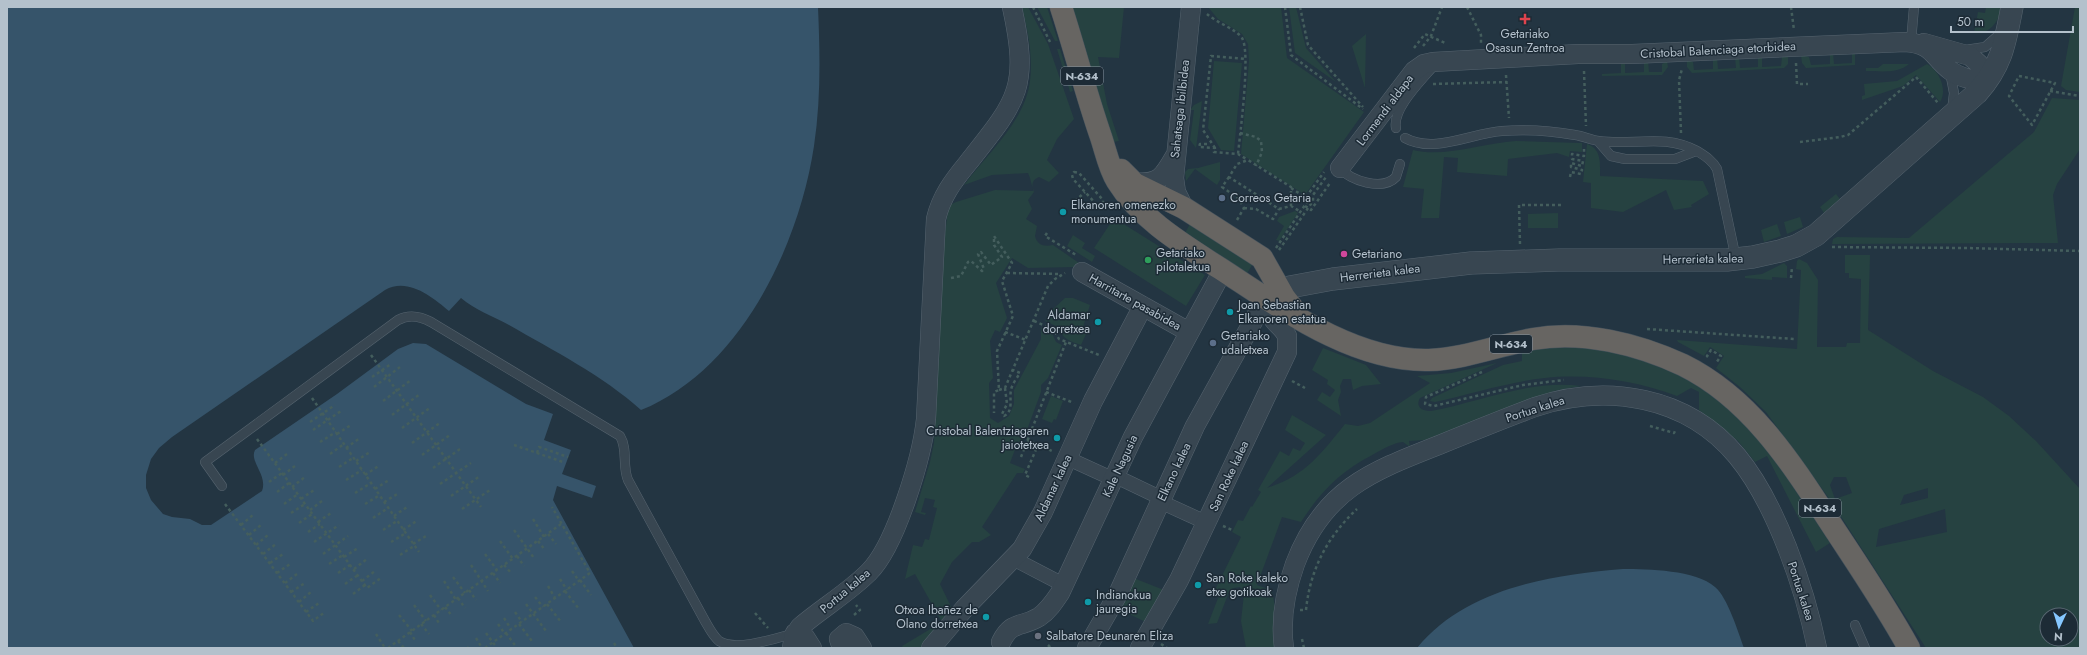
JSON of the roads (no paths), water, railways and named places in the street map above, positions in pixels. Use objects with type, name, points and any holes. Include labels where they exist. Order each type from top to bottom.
[{"type":"highway","name":"N-634","points":[[1061,7],[1110,167],[1120,185],[1142,210],[1168,233],[1223,270],[1269,296],[1287,302],[1307,323],[1339,339],[1369,350],[1412,360],[1443,359],[1532,339],[1571,337],[1602,340],[1632,346],[1665,357],[1689,368],[1735,401],[1770,435],[1868,580],[1909,648]]},
{"type":"highway","name":"N-634","points":[[1103,144],[1122,172],[1133,182],[1273,253],[1269,296]]},
{"type":"highway","points":[[1164,198],[1164,218],[1168,233]]},
{"type":"street","name":"Portua kalea","points":[[793,641],[804,624],[864,577],[876,564],[897,523],[919,460],[926,419],[936,219],[939,206],[947,190],[1001,120],[1015,95],[1019,80],[1021,56],[1012,7]]},
{"type":"street","name":"Sahatsaga ibilbidea","points":[[1184,208],[1175,188],[1176,155],[1198,10]]},
{"type":"street","name":"Herrerieta kalea","points":[[1269,296],[1333,279],[1449,265],[1492,262],[1736,259],[1759,256],[1785,250],[1816,234],[1951,118],[1987,82],[2001,57],[2010,15]]},
{"type":"street","name":"Cristobal Balenciaga etorbidea","points":[[1436,62],[1482,50],[1604,55],[1911,42],[1929,48],[1949,59]]},
{"type":"street","points":[[1949,59],[1970,56],[1977,62],[1987,82]]},
{"type":"street","name":"Lormendi aldapa","points":[[1333,169],[1414,71],[1424,64],[1436,62]]},
{"type":"street","points":[[1133,182],[1148,184],[1159,179],[1176,155]]},
{"type":"street","points":[[1164,198],[1166,179],[1176,155]]},
{"type":"street","points":[[1273,253],[1274,268],[1294,276],[1333,279]]},
{"type":"street","name":"Harritarte pasabidea","points":[[1082,266],[1143,306],[1189,332]]},
{"type":"street","name":"Kale Nagusia","points":[[1001,642],[1012,626],[1036,619],[1044,614],[1064,585],[1133,437],[1223,270]]},
{"type":"street","name":"Elkano kalea","points":[[1087,648],[1118,594],[1160,499],[1195,426],[1269,296]]},
{"type":"street","name":"San Roke kalea","points":[[1140,648],[1179,580],[1287,352],[1288,343],[1286,333],[1274,321],[1271,314],[1269,296]]},
{"type":"street","name":"Aldamar kalea","points":[[931,648],[964,609],[1014,559],[1032,532],[1093,401],[1143,306]]},
{"type":"street","name":"Portua kalea","points":[[1284,648],[1282,623],[1284,604],[1299,555],[1318,520],[1330,506],[1352,486],[1386,466],[1535,407],[1577,396],[1601,394],[1640,398],[1681,413],[1713,433],[1736,455],[1758,487],[1785,545],[1803,595],[1817,648]]},
{"type":"street","points":[[1067,458],[1114,477],[1207,523]]},
{"type":"street","points":[[1014,559],[1064,585]]},
{"type":"street","points":[[842,648],[839,639],[846,633],[853,635],[862,648]]},
{"type":"street","points":[[793,641],[805,637],[812,648]]},
{"type":"lane","points":[[1911,42],[1914,7]]},
{"type":"lane","points":[[1951,118],[1954,93],[1949,59],[1985,47],[1998,36],[2010,15]]},
{"type":"lane","points":[[1396,128],[1396,119],[1400,108],[1436,62]]},
{"type":"lane","points":[[1405,138],[1419,142],[1438,144],[1482,133],[1514,131],[1577,135],[1598,141],[1669,141],[1681,143],[1707,158],[1717,169],[1736,259]]},
{"type":"lane","points":[[1598,141],[1611,156],[1625,159],[1675,159],[1696,151]]},
{"type":"lane","points":[[1333,169],[1355,180],[1386,183],[1396,177],[1400,164]]},
{"type":"lane","points":[[222,486],[205,462],[398,320],[406,316],[416,316],[431,322],[618,433],[623,442],[626,476],[715,637],[723,643],[744,644],[793,641]]},
{"type":"lane","points":[[1855,625],[1865,648]]},
{"type":"water","points":[[7,7],[818,7],[818,111],[814,146],[806,184],[795,224],[779,263],[759,300],[735,335],[708,366],[676,391],[641,410],[626,397],[577,364],[461,298],[449,311],[419,290],[411,287],[394,287],[385,290],[172,437],[159,448],[151,459],[146,475],[146,488],[151,500],[163,514],[172,517],[190,519],[202,525],[211,525],[262,491],[263,480],[254,459],[255,450],[337,394],[398,349],[413,343],[426,344],[526,404],[553,414],[544,440],[571,450],[562,474],[596,486],[592,498],[557,486],[553,500],[634,648],[7,648]]},
{"type":"water","points":[[1623,569],[1645,569],[1671,572],[1696,577],[1707,581],[1720,592],[1724,599],[1744,648],[1417,648],[1437,628],[1460,611],[1485,598],[1511,588],[1567,575]]},
{"type":"place","name":"Getariako Osasun Zentroa","points":[[1525,19]]},
{"type":"place","name":"Correos Getaria","points":[[1222,198]]},
{"type":"place","name":"Elkanoren omenezko monumentua","points":[[1063,212]]},
{"type":"place","name":"Getariano","points":[[1344,254]]},
{"type":"place","name":"Getariako pilotalekua","points":[[1148,260]]},
{"type":"place","name":"Joan Sebastian Elkanoren estatua","points":[[1230,312]]},
{"type":"place","name":"Aldamar dorretxea","points":[[1098,322]]},
{"type":"place","name":"Getariako udaletxea","points":[[1213,343]]},
{"type":"place","name":"Cristobal Balentziagaren jaiotetxea","points":[[1057,438]]},
{"type":"place","name":"San Roke kaleko etxe gotikoak","points":[[1198,585]]},
{"type":"place","name":"Indianokua jauregia","points":[[1088,602]]},
{"type":"place","name":"Otxoa Ibañez de Olano dorretxea","points":[[986,617]]},
{"type":"place","name":"Salbatore Deunaren Eliza","points":[[1038,636]]}]
